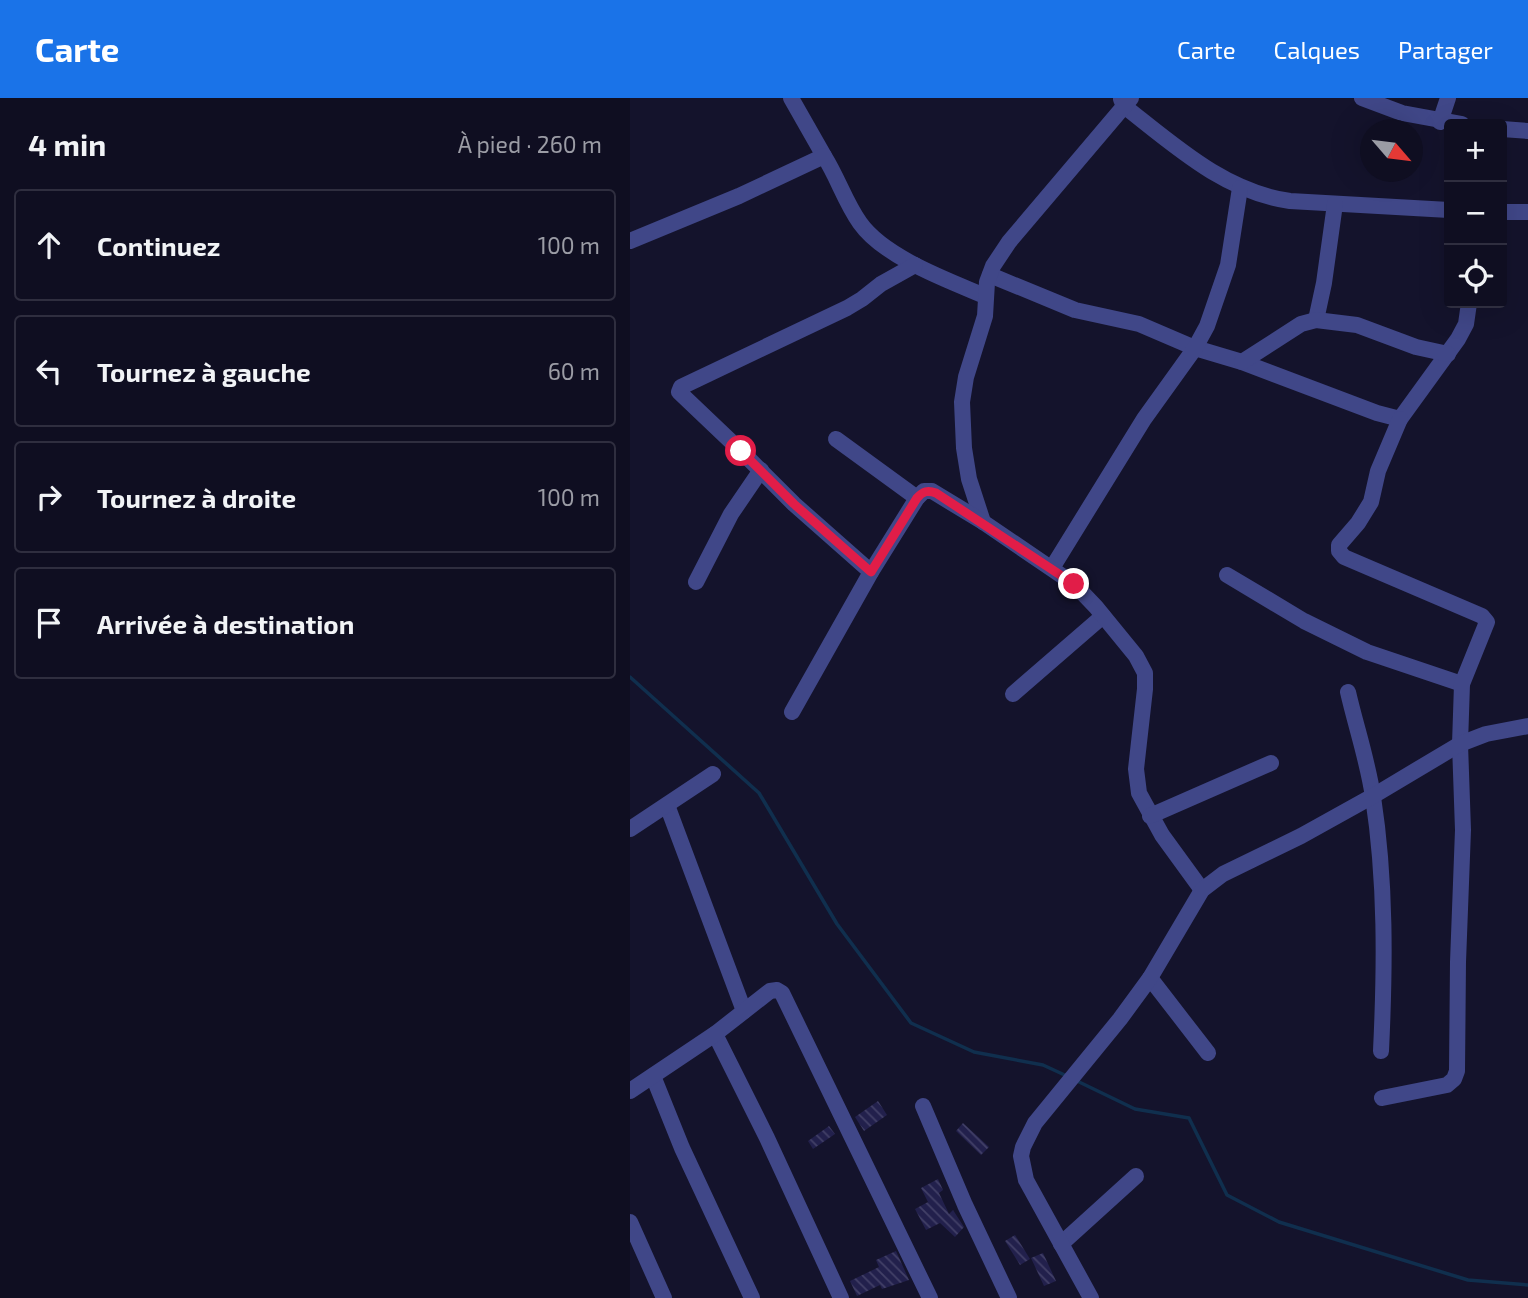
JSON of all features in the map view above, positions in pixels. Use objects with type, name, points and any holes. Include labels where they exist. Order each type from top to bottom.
[{"type":"street","points":[[791,98],[860,224],[878,241],[915,265],[985,296]]},
{"type":"street","points":[[1362,98],[1402,113],[1444,122]]},
{"type":"street","points":[[1440,122],[1448,98]]},
{"type":"street","points":[[983,522],[970,479],[962,422],[966,377],[985,316],[985,296],[990,275],[1009,242],[1126,101],[1201,164],[1240,188],[1266,198],[1444,210]]},
{"type":"street","points":[[1507,129],[1528,131]]},
{"type":"street","points":[[630,241],[739,197],[824,156]]},
{"type":"street","points":[[1052,568],[1144,419],[1195,348],[1214,309],[1228,265],[1240,188]]},
{"type":"street","points":[[1316,320],[1335,204]]},
{"type":"street","points":[[1507,212],[1528,212]]},
{"type":"street","points":[[871,572],[825,533],[680,394],[681,387],[847,308],[881,284],[915,265]]},
{"type":"street","points":[[990,275],[1075,310],[1139,324],[1195,348],[1242,362],[1377,413],[1400,419]]},
{"type":"street","points":[[1382,1098],[1447,1085],[1454,1079],[1457,1070],[1463,830],[1460,744],[1462,684],[1487,622],[1485,618],[1343,557],[1339,545],[1358,523],[1371,502],[1378,471],[1400,419],[1448,354],[1466,324],[1468,308]]},
{"type":"street","points":[[1242,362],[1301,324],[1316,320],[1357,325],[1416,347],[1448,354]]},
{"type":"street","points":[[836,439],[917,498]]},
{"type":"street","points":[[696,582],[731,514],[761,470]]},
{"type":"street","points":[[792,712],[871,572],[917,498],[924,491],[932,491],[1074,584],[1136,656],[1145,673],[1136,769],[1139,793],[1150,816],[1202,890]]},
{"type":"street","points":[[1227,575],[1304,621],[1367,652],[1462,684]]},
{"type":"street","points":[[1013,694],[1103,616]]},
{"type":"street","points":[[1348,692],[1373,796],[1380,867],[1384,962],[1381,1051]]},
{"type":"street","points":[[1091,1298],[1026,1180],[1021,1156],[1026,1138],[1035,1123],[1150,978],[1202,890],[1223,874],[1301,836],[1460,744],[1486,734],[1528,726]]},
{"type":"street","points":[[1150,816],[1271,764]]},
{"type":"street","points":[[630,829],[713,774]]},
{"type":"street","points":[[667,805],[744,1011]]},
{"type":"street","points":[[1150,978],[1208,1053]]},
{"type":"street","points":[[630,1091],[715,1034],[770,991],[777,990],[782,993],[930,1298]]},
{"type":"street","points":[[715,1034],[767,1138],[841,1298]]},
{"type":"street","points":[[653,1076],[682,1148],[752,1298]]},
{"type":"street","points":[[923,1106],[965,1205],[1009,1298]]},
{"type":"street","points":[[1061,1244],[1136,1176]]},
{"type":"street","points":[[630,1222],[664,1298]]},
{"type":"building","points":[[878,1101],[887,1115],[864,1131],[855,1117]]},
{"type":"building","points":[[963,1123],[989,1147],[981,1155],[956,1131]]},
{"type":"building","points":[[829,1126],[835,1134],[813,1149],[808,1141]]},
{"type":"building","points":[[938,1179],[943,1190],[939,1193],[949,1214],[953,1210],[964,1227],[955,1237],[940,1223],[926,1230],[915,1209],[928,1202],[921,1188]]},
{"type":"building","points":[[1015,1235],[1030,1259],[1020,1265],[1005,1241]]},
{"type":"building","points":[[896,1251],[909,1280],[882,1289],[880,1285],[857,1296],[850,1281],[879,1267],[876,1260]]},
{"type":"building","points":[[1043,1253],[1056,1281],[1044,1286],[1031,1258]]},
{"type":"waterway","points":[[630,677],[759,793],[837,924],[911,1023],[974,1052],[1043,1065],[1069,1077]]},
{"type":"waterway","points":[[1075,1080],[1135,1109],[1189,1118],[1227,1195],[1279,1222],[1468,1280],[1528,1285]]},
{"type":"route","points":[[741,451],[825,533],[871,572],[917,498],[924,491],[932,491],[1074,584]]}]
